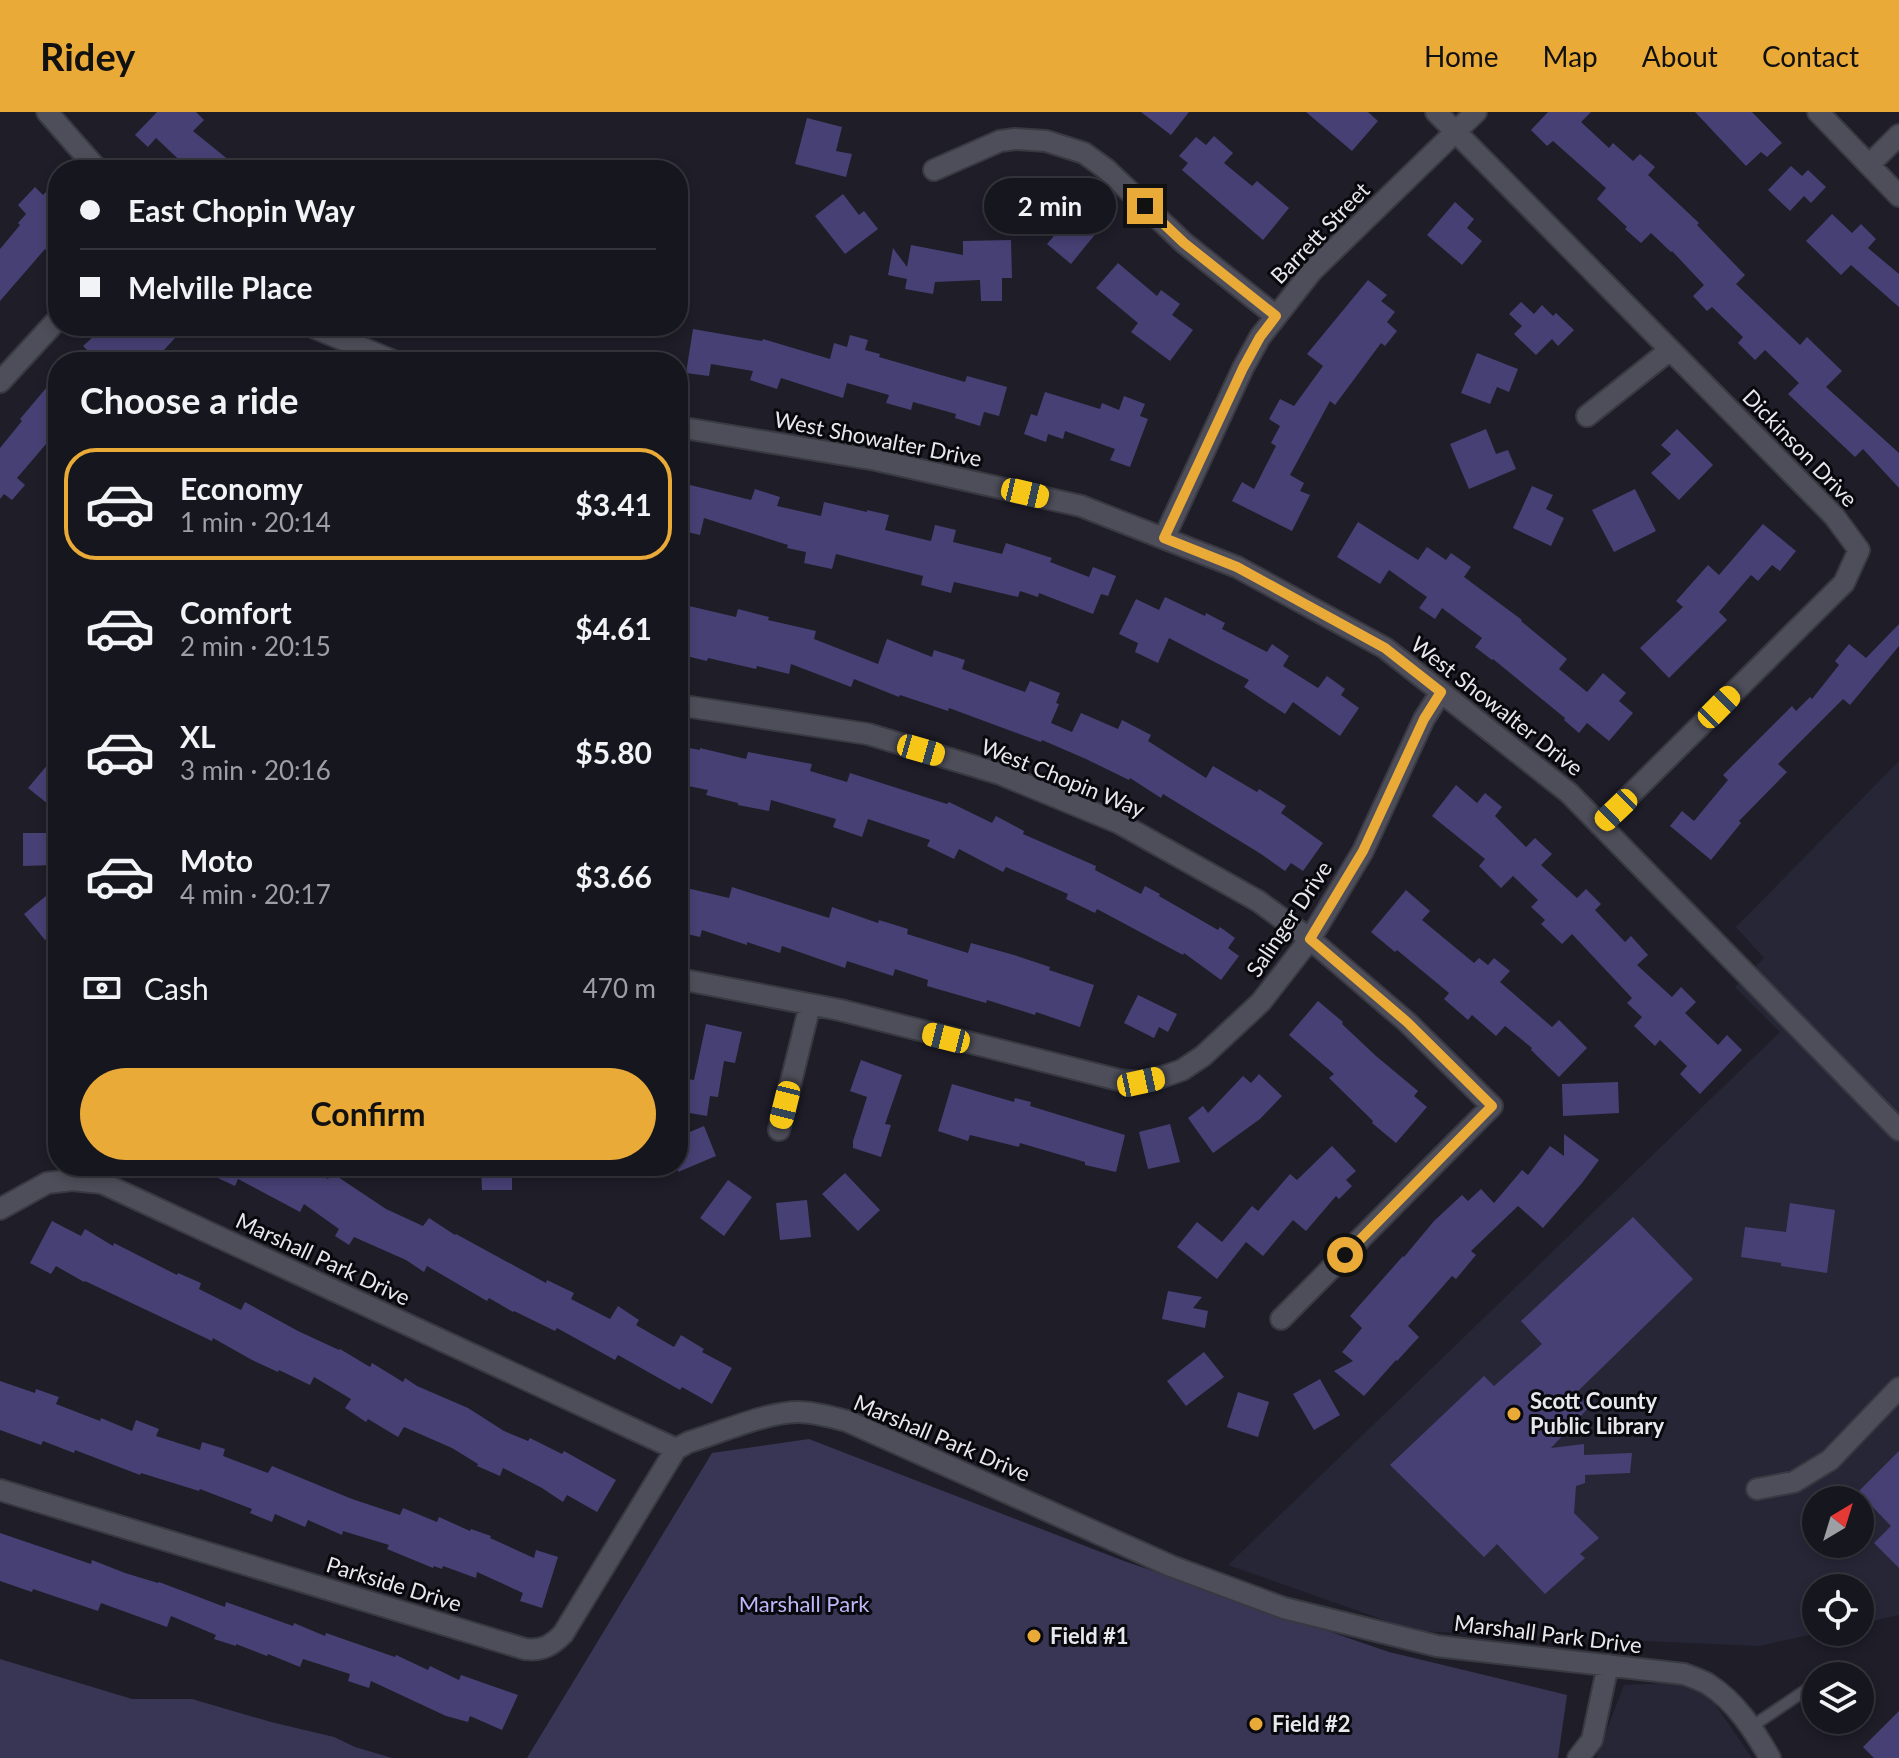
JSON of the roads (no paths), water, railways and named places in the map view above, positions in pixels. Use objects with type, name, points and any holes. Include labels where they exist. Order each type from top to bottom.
[{"type":"street","points":[[47,112],[89,160]]},
{"type":"street","name":"Dickinson Drive","points":[[1436,112],[1834,516],[1859,550],[1844,583],[1600,825]]},
{"type":"street","name":"Barrett Street","points":[[1164,538],[1260,337],[1312,271],[1476,112]]},
{"type":"street","points":[[1818,112],[1899,196]]},
{"type":"street","points":[[1869,165],[1899,135]]},
{"type":"street","points":[[934,170],[1000,141],[1015,139],[1046,141],[1084,153],[1106,169],[1184,243],[1276,316]]},
{"type":"street","points":[[0,382],[48,330]]},
{"type":"street","points":[[334,336],[372,352]]},
{"type":"street","points":[[1587,416],[1670,350]]},
{"type":"street","name":"West Showalter Drive","points":[[688,429],[876,460],[1081,506],[1237,567],[1385,648],[1569,793],[1899,1130]]},
{"type":"street","name":"Salinger Drive","points":[[688,982],[840,1010],[1119,1080],[1141,1082],[1182,1070],[1203,1056],[1261,1002],[1310,939],[1363,851],[1424,719],[1441,692]]},
{"type":"street","name":"West Chopin Way","points":[[688,707],[868,734],[1000,774],[1119,823],[1258,901],[1310,939],[1407,1022],[1492,1106],[1281,1319]]},
{"type":"street","points":[[779,1130],[810,1005]]},
{"type":"street","name":"Marshall Park Drive","points":[[0,1209],[47,1183],[72,1180],[102,1183],[676,1449],[776,1414],[798,1412],[847,1421],[1171,1566],[1284,1608],[1437,1646],[1684,1674],[1707,1683],[1724,1696],[1751,1727],[1770,1758]]},
{"type":"street","points":[[1757,1489],[1794,1482],[1830,1460],[1899,1388]]},
{"type":"street","name":"Parkside Drive","points":[[0,1490],[525,1649],[541,1650],[554,1644],[563,1634],[676,1449]]},
{"type":"street","points":[[1578,1758],[1592,1740],[1608,1665]]},
{"type":"lane","points":[[1751,1727],[1802,1693]]},
{"type":"place","name":"Scott County Public Library","points":[[1514,1414]]},
{"type":"place","name":"Field #1","points":[[1034,1636]]},
{"type":"place","name":"Field #2","points":[[1256,1724]]},
{"type":"park label","name":"Marshall Park","points":[[804,1604]]}]
